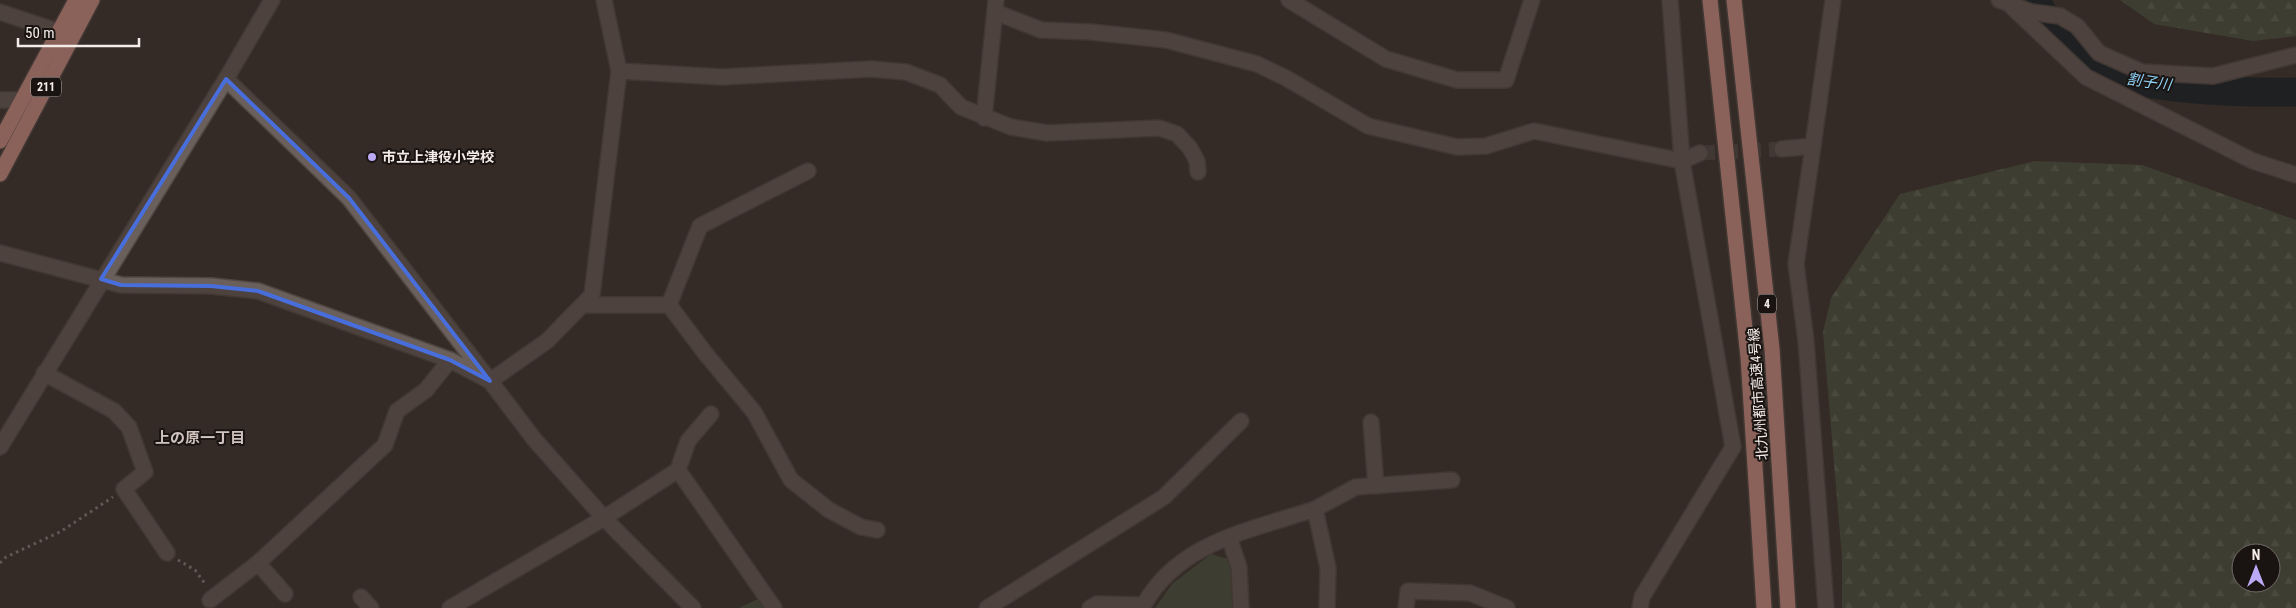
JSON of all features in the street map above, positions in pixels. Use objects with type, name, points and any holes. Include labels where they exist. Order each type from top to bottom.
[{"type":"highway","name":"211","points":[[0,141],[76,0]]},
{"type":"highway","name":"211","points":[[0,174],[92,0]]},
{"type":"highway","name":"北九州都市高速4号線","points":[[1710,0],[1748,356],[1764,608]]},
{"type":"highway","name":"北九州都市高速4号線","points":[[1734,0],[1772,349],[1788,608]]},
{"type":"street","points":[[0,447],[101,279],[226,79],[272,0]]},
{"type":"street","points":[[490,381],[547,341],[592,295],[619,71],[604,0]]},
{"type":"street","points":[[1290,0],[1386,60],[1457,80],[1506,80],[1532,0]]},
{"type":"street","points":[[1640,608],[1642,597],[1733,447],[1682,161],[1670,0]]},
{"type":"street","points":[[1826,608],[1806,342],[1796,264],[1833,0]]},
{"type":"street","points":[[2005,3],[2031,12],[2060,16],[2077,26],[2099,53],[2142,72],[2213,76],[2296,55]]},
{"type":"street","points":[[2005,3],[2086,78],[2253,160],[2296,175]]},
{"type":"street","points":[[984,118],[996,6],[1041,30],[1091,32],[1166,40],[1257,64],[1286,78],[1368,126],[1457,147],[1486,146],[1534,131],[1682,161],[1700,153]]},
{"type":"street","points":[[0,12],[60,32]]},
{"type":"street","points":[[619,71],[722,77],[871,69],[906,72],[940,85],[961,107],[984,118],[1011,127],[1047,133],[1159,128],[1177,134],[1190,148],[1197,161],[1198,172]]},
{"type":"street","points":[[226,79],[349,198],[534,438],[604,518],[693,608]]},
{"type":"street","points":[[0,100],[22,100],[37,104]]},
{"type":"street","points":[[1782,149],[1813,146]]},
{"type":"street","points":[[669,305],[700,226],[808,171]]},
{"type":"street","points":[[0,253],[121,285],[211,286],[258,292],[450,360],[490,381]]},
{"type":"street","points":[[584,305],[669,305]]},
{"type":"street","points":[[669,305],[705,353],[754,412],[791,480],[829,510],[861,527],[877,530]]},
{"type":"street","points":[[210,600],[258,563],[385,445],[397,411],[426,390],[450,360]]},
{"type":"street","points":[[44,374],[114,411],[129,427],[145,472],[124,489],[167,553]]},
{"type":"street","points":[[450,608],[604,518],[678,470],[688,441],[712,414]]},
{"type":"street","points":[[987,608],[1164,497],[1241,421]]},
{"type":"street","points":[[1371,422],[1376,486]]},
{"type":"street","points":[[678,470],[774,608]]},
{"type":"street","points":[[1090,608],[1097,604],[1142,606],[1175,565],[1198,550],[1315,509],[1356,487],[1452,480]]},
{"type":"street","points":[[1315,509],[1328,568],[1327,608]]},
{"type":"street","points":[[1229,538],[1239,567],[1240,608]]},
{"type":"street","points":[[258,563],[284,594]]},
{"type":"street","points":[[1406,608],[1408,592],[1470,593],[1507,608]]},
{"type":"path","points":[[0,563],[6,557],[60,532],[124,489]]},
{"type":"path","points":[[167,553],[195,570],[207,585],[210,600]]},
{"type":"highlighted area","points":[[226,79],[349,198],[490,381],[450,360],[258,291],[211,286],[121,285],[101,279]]},
{"type":"green space","points":[[2120,0],[2296,0],[2296,36],[2253,41],[2154,24]]},
{"type":"green space","points":[[2035,161],[2142,165],[2296,220],[2296,608],[1842,608],[1842,558],[1823,332],[1831,298],[1900,194]]},
{"type":"green space","points":[[1211,554],[1231,560],[1235,608],[1155,608],[1172,584]]},
{"type":"green space","points":[[758,599],[765,608],[739,608]]},
{"type":"waterway","name":"割子川","points":[[2035,0],[2045,17],[2064,41],[2086,62],[2104,72],[2128,79],[2187,88],[2218,91],[2296,92]]},
{"type":"tunnel","points":[[1700,153],[1782,149]]},
{"type":"place","name":"市立上津役小学校","points":[[372,157]]},
{"type":"district","name":"上の原一丁目","points":[[200,438]]}]
